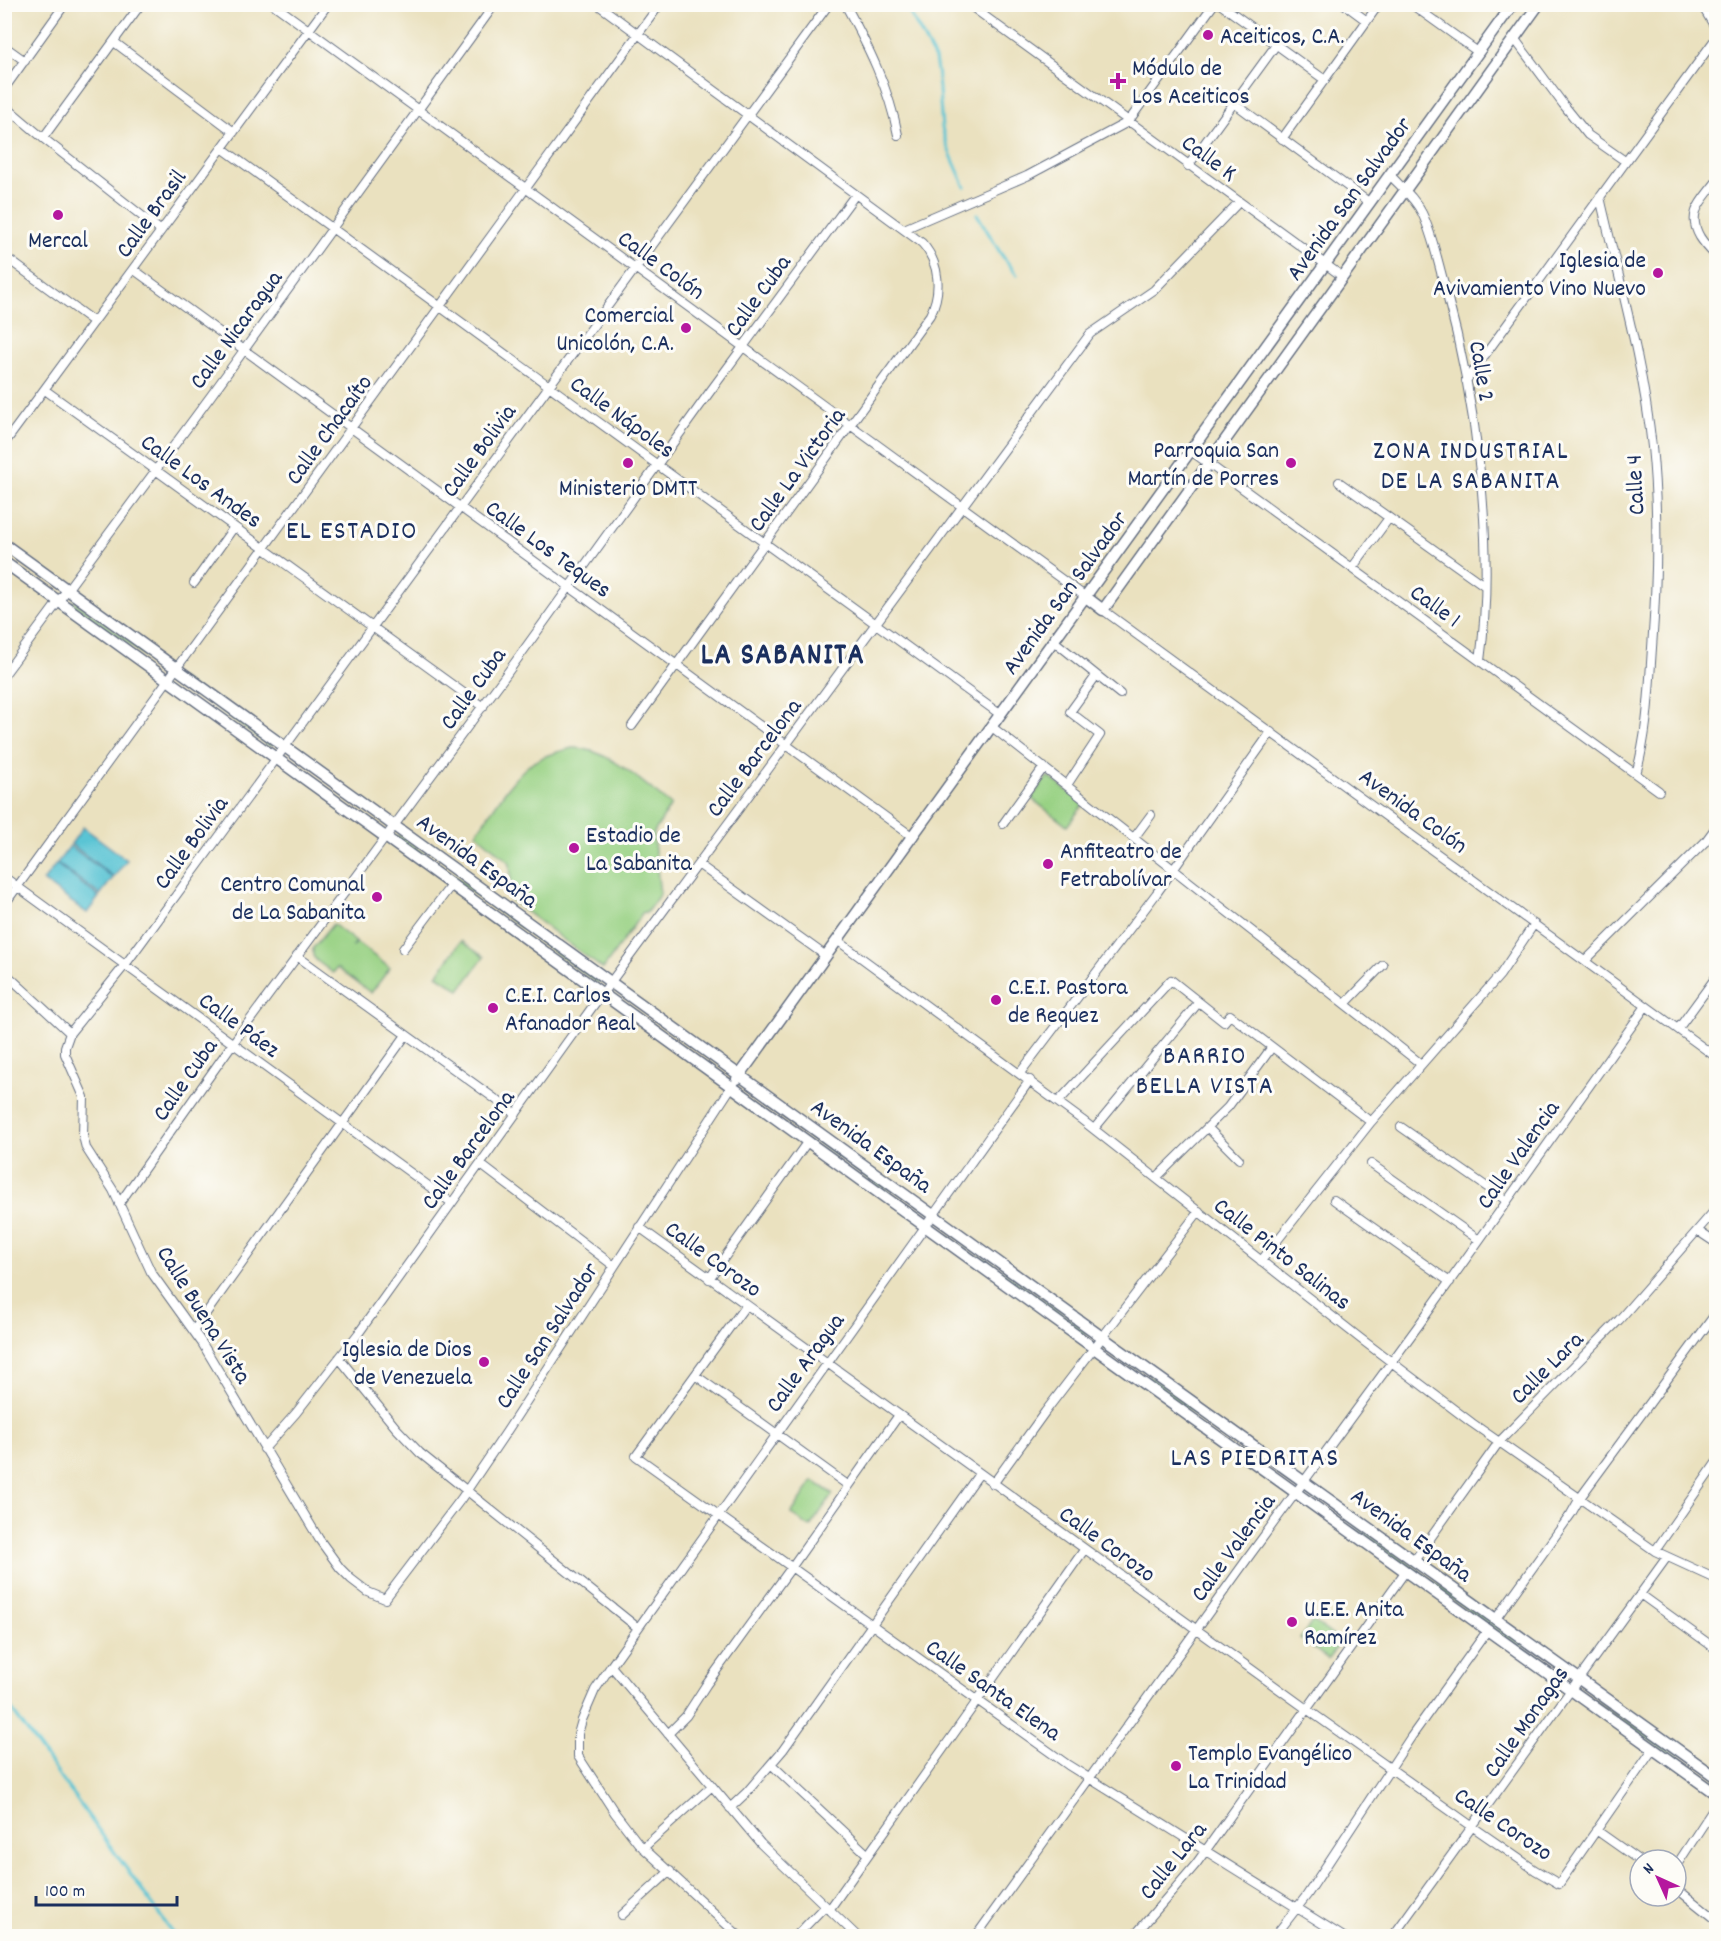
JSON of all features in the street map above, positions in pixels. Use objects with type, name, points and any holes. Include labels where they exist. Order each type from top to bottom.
[{"type":"main road","name":"Avenida San Salvador","points":[[732,1086],[1513,4]]},
{"type":"main road","name":"Avenida San Salvador","points":[[1103,610],[1539,4]]},
{"type":"main road","name":"Avenida España","points":[[4,544],[1303,1482],[1716,1777]]},
{"type":"main road","name":"Avenida España","points":[[4,561],[1716,1794]]},
{"type":"main road","name":"Avenida Colón","points":[[1086,597],[1103,610]]},
{"type":"street","points":[[4,89],[65,4]]},
{"type":"street","points":[[43,138],[141,4]]},
{"type":"street","name":"Calle Colón","points":[[273,4],[1086,597]]},
{"type":"street","name":"Calle Brasil","points":[[4,444],[328,4]]},
{"type":"street","name":"Calle Nicaragua","points":[[4,675],[495,4]]},
{"type":"street","name":"Calle La Victoria","points":[[597,4],[922,243],[930,252],[936,272],[938,295],[930,315],[632,726]]},
{"type":"street","name":"Calle Chacaíto","points":[[4,905],[660,4]]},
{"type":"street","name":"Calle Bolivia","points":[[70,1033],[125,965],[829,4]]},
{"type":"street","points":[[845,4],[867,44],[893,110],[898,135]]},
{"type":"street","name":"Calle K","points":[[968,4],[1342,277]]},
{"type":"street","points":[[904,229],[1027,176],[1128,122],[1214,4]]},
{"type":"street","points":[[1220,4],[1325,80]]},
{"type":"street","points":[[1344,4],[1367,21]]},
{"type":"street","points":[[1282,139],[1379,4]]},
{"type":"street","points":[[1411,4],[1478,52]]},
{"type":"street","points":[[1701,4],[1716,28]]},
{"type":"street","points":[[1514,38],[1588,135],[1625,161]]},
{"type":"street","points":[[1466,381],[1716,38]]},
{"type":"street","points":[[114,42],[234,132]]},
{"type":"street","points":[[1188,166],[1276,45]]},
{"type":"street","points":[[4,46],[25,61]]},
{"type":"street","points":[[1234,104],[1370,202]]},
{"type":"street","points":[[4,105],[161,231]]},
{"type":"street","name":"Calle Nápoles","points":[[222,148],[1001,715]]},
{"type":"street","name":"Calle 2","points":[[1390,175],[1417,205],[1428,229],[1453,317],[1466,381],[1484,519],[1484,630],[1480,661]]},
{"type":"street","points":[[1714,254],[1705,244],[1695,225],[1694,215],[1716,182]]},
{"type":"street","name":"Calle Cuba","points":[[119,1204],[233,1043],[483,707],[855,195]]},
{"type":"street","name":"Calle 4","points":[[1599,197],[1638,361],[1650,430],[1654,473],[1656,591],[1647,723],[1644,746],[1636,774]]},
{"type":"street","name":"Calle Barcelona","points":[[264,1449],[339,1358],[611,982],[1090,333],[1154,290],[1239,202]]},
{"type":"street","points":[[4,256],[94,322]]},
{"type":"street","name":"Calle Los Teques","points":[[133,269],[913,837]]},
{"type":"street","name":"Calle Los Andes","points":[[45,390],[483,707]]},
{"type":"street","name":"Calle 1","points":[[1191,451],[1659,791]]},
{"type":"street","points":[[1339,482],[1485,586]]},
{"type":"street","points":[[1352,568],[1389,518]]},
{"type":"street","points":[[194,583],[234,527]]},
{"type":"street","name":"Avenida Colón","points":[[1103,610],[1716,1057]]},
{"type":"street","points":[[1054,641],[1120,694]]},
{"type":"street","points":[[1067,784],[1100,735],[1070,712],[1096,676]]},
{"type":"street","points":[[992,727],[1421,1064]]},
{"type":"street","points":[[1020,1073],[1174,869],[1271,732]]},
{"type":"street","points":[[1003,824],[1044,767]]},
{"type":"street","points":[[1134,838],[1151,815]]},
{"type":"street","points":[[1585,961],[1705,842],[1716,826]]},
{"type":"street","points":[[698,864],[825,956]]},
{"type":"street","name":"Calle Páez","points":[[4,877],[452,1203]]},
{"type":"street","points":[[403,949],[452,884]]},
{"type":"street","points":[[1261,1261],[1371,1122],[1500,975],[1534,924]]},
{"type":"street","name":"Calle Pinto Salinas","points":[[837,940],[1030,1080],[1261,1261],[1499,1442],[1655,1551],[1716,1579]]},
{"type":"street","points":[[297,956],[516,1114]]},
{"type":"street","points":[[1345,1004],[1383,965]]},
{"type":"street","points":[[4,972],[70,1033]]},
{"type":"street","points":[[1678,1029],[1716,977]]},
{"type":"street","points":[[1058,1102],[1171,980],[1224,1022],[1230,1015],[1371,1122]]},
{"type":"street","points":[[1094,1129],[1199,1002]]},
{"type":"street","name":"Calle Valencia","points":[[976,1936],[1450,1282],[1646,1006]]},
{"type":"street","name":"Calle Buena Vista","points":[[70,1033],[65,1054],[84,1097],[84,1143],[119,1204],[151,1272],[194,1330],[264,1449],[333,1559],[360,1587],[385,1599]]},
{"type":"street","points":[[194,1330],[406,1035]]},
{"type":"street","points":[[1156,1178],[1228,1107],[1272,1047]]},
{"type":"street","name":"Calle Aragua","points":[[739,1936],[643,1848],[615,1813],[577,1753],[578,1734],[587,1707],[611,1666],[718,1514],[1030,1080]]},
{"type":"street","name":"Calle San Salvador","points":[[385,1599],[466,1491],[732,1086]]},
{"type":"street","points":[[1401,1127],[1507,1201]]},
{"type":"street","points":[[1208,1128],[1239,1158]]},
{"type":"street","points":[[709,1279],[808,1141]]},
{"type":"street","points":[[480,1164],[614,1266]]},
{"type":"street","points":[[1371,1164],[1479,1240]]},
{"type":"street","points":[[1334,1200],[1450,1282]]},
{"type":"street","name":"Calle Lara","points":[[1414,1561],[1499,1442],[1619,1320],[1716,1209]]},
{"type":"street","points":[[993,1484],[1198,1211]]},
{"type":"street","name":"Calle Corozo","points":[[639,1227],[1084,1550],[1535,1870],[1559,1884],[1596,1830]]},
{"type":"street","points":[[1698,1231],[1716,1243]]},
{"type":"street","points":[[746,1305],[695,1376],[849,1486]]},
{"type":"street","points":[[1495,1620],[1580,1498],[1716,1313]]},
{"type":"street","points":[[339,1358],[407,1441],[638,1628]]},
{"type":"street","name":"Calle Santa Elena","points":[[695,1376],[636,1456],[1089,1779],[1342,1936]]},
{"type":"street","points":[[668,1734],[686,1716],[705,1685],[791,1568],[898,1415]]},
{"type":"street","points":[[1655,1551],[1716,1462]]},
{"type":"street","points":[[730,1808],[771,1764],[980,1474]]},
{"type":"street","points":[[796,1936],[827,1908],[978,1702],[1084,1550]]},
{"type":"street","name":"Calle Monagas","points":[[1394,1936],[1667,1557]]},
{"type":"street","name":"Calle Lara","points":[[1134,1936],[1205,1852],[1405,1572]]},
{"type":"street","points":[[1640,1594],[1716,1649]]},
{"type":"street","points":[[1275,1936],[1297,1908],[1487,1631]]},
{"type":"street","points":[[611,1666],[772,1856],[857,1936]]},
{"type":"street","points":[[1628,1853],[1596,1830],[1653,1749]]},
{"type":"street","points":[[771,1764],[867,1854]]},
{"type":"street","points":[[643,1848],[712,1786]]},
{"type":"street","points":[[1688,1848],[1716,1805]]},
{"type":"street","points":[[622,1915],[670,1871]]},
{"type":"street","points":[[1688,1898],[1716,1920]]},
{"type":"green space","points":[[73,600],[163,665],[163,667],[72,604]]},
{"type":"green space","points":[[180,678],[272,745],[269,746],[180,681]]},
{"type":"green space","name":"Estadio de La Sabanita","points":[[572,748],[585,749],[612,760],[671,805],[653,834],[660,894],[646,913],[643,912],[603,969],[512,901],[510,863],[476,833],[521,772],[544,757]]},
{"type":"green space","points":[[1048,776],[1084,804],[1067,826],[1031,798]]},
{"type":"green space","points":[[398,835],[599,980],[599,982],[397,838]]},
{"type":"green space","points":[[333,924],[356,942],[352,947],[357,943],[390,968],[371,993],[337,968],[333,973],[313,956],[313,948]]},
{"type":"green space","points":[[461,941],[484,957],[460,990],[437,975]]},
{"type":"green space","points":[[753,1090],[893,1192],[877,1185],[751,1094]]},
{"type":"green space","points":[[945,1234],[974,1255],[986,1259],[1086,1331],[1086,1334],[1084,1335]]},
{"type":"green space","points":[[1116,1357],[1142,1375],[1152,1378],[1287,1476],[1244,1446],[1233,1442]]},
{"type":"green space","points":[[813,1481],[833,1494],[810,1527],[791,1514]]},
{"type":"green space","points":[[1319,1503],[1351,1526],[1366,1533],[1567,1677],[1513,1643]]},
{"type":"green space","points":[[1313,1621],[1341,1642],[1328,1659],[1300,1638]]},
{"type":"green space","points":[[1586,1695],[1631,1723],[1716,1783],[1716,1788]]},
{"type":"water","points":[[83,827],[127,860],[114,877],[71,844]]},
{"type":"water","points":[[70,846],[113,878],[100,895],[57,863]]},
{"type":"water","points":[[56,864],[99,897],[87,913],[43,881]]},
{"type":"waterway","points":[[905,4],[935,59],[942,128],[947,146],[965,187]]},
{"type":"waterway","points":[[977,214],[1001,254],[1017,275]]},
{"type":"waterway","points":[[4,1699],[175,1936]]},
{"type":"place","name":"Aceiticos, C.A.","points":[[1208,35]]},
{"type":"place","name":"Módulo de Los Aceiticos","points":[[1118,81]]},
{"type":"place","name":"Mercal","points":[[58,215]]},
{"type":"place","name":"Iglesia de Avivamiento Vino Nuevo","points":[[1658,273]]},
{"type":"place","name":"Comercial Unicolón, C.A.","points":[[686,328]]},
{"type":"place","name":"Ministerio DMTT","points":[[628,463]]},
{"type":"place","name":"Parroquia San Martín de Porres","points":[[1291,463]]},
{"type":"place","name":"Estadio de La Sabanita","points":[[574,848]]},
{"type":"place","name":"Anfiteatro de Fetrabolívar","points":[[1048,864]]},
{"type":"place","name":"Centro Comunal de La Sabanita","points":[[377,897]]},
{"type":"place","name":"C.E.I. Pastora de Requez","points":[[996,1000]]},
{"type":"place","name":"C.E.I. Carlos Afanador Real","points":[[493,1008]]},
{"type":"place","name":"Iglesia de Dios de Venezuela","points":[[484,1362]]},
{"type":"place","name":"U.E.E. Anita Ramírez","points":[[1292,1622]]},
{"type":"place","name":"Templo Evangélico La Trinidad","points":[[1176,1766]]},
{"type":"district","name":"ZONA INDUSTRIAL DE LA SABANITA","points":[[1471,464]]},
{"type":"district","name":"EL ESTADIO","points":[[352,529]]},
{"type":"district","name":"LA SABANITA","points":[[783,653]]},
{"type":"district","name":"BARRIO BELLA VISTA","points":[[1205,1069]]},
{"type":"district","name":"LAS PIEDRITAS","points":[[1255,1456]]}]
